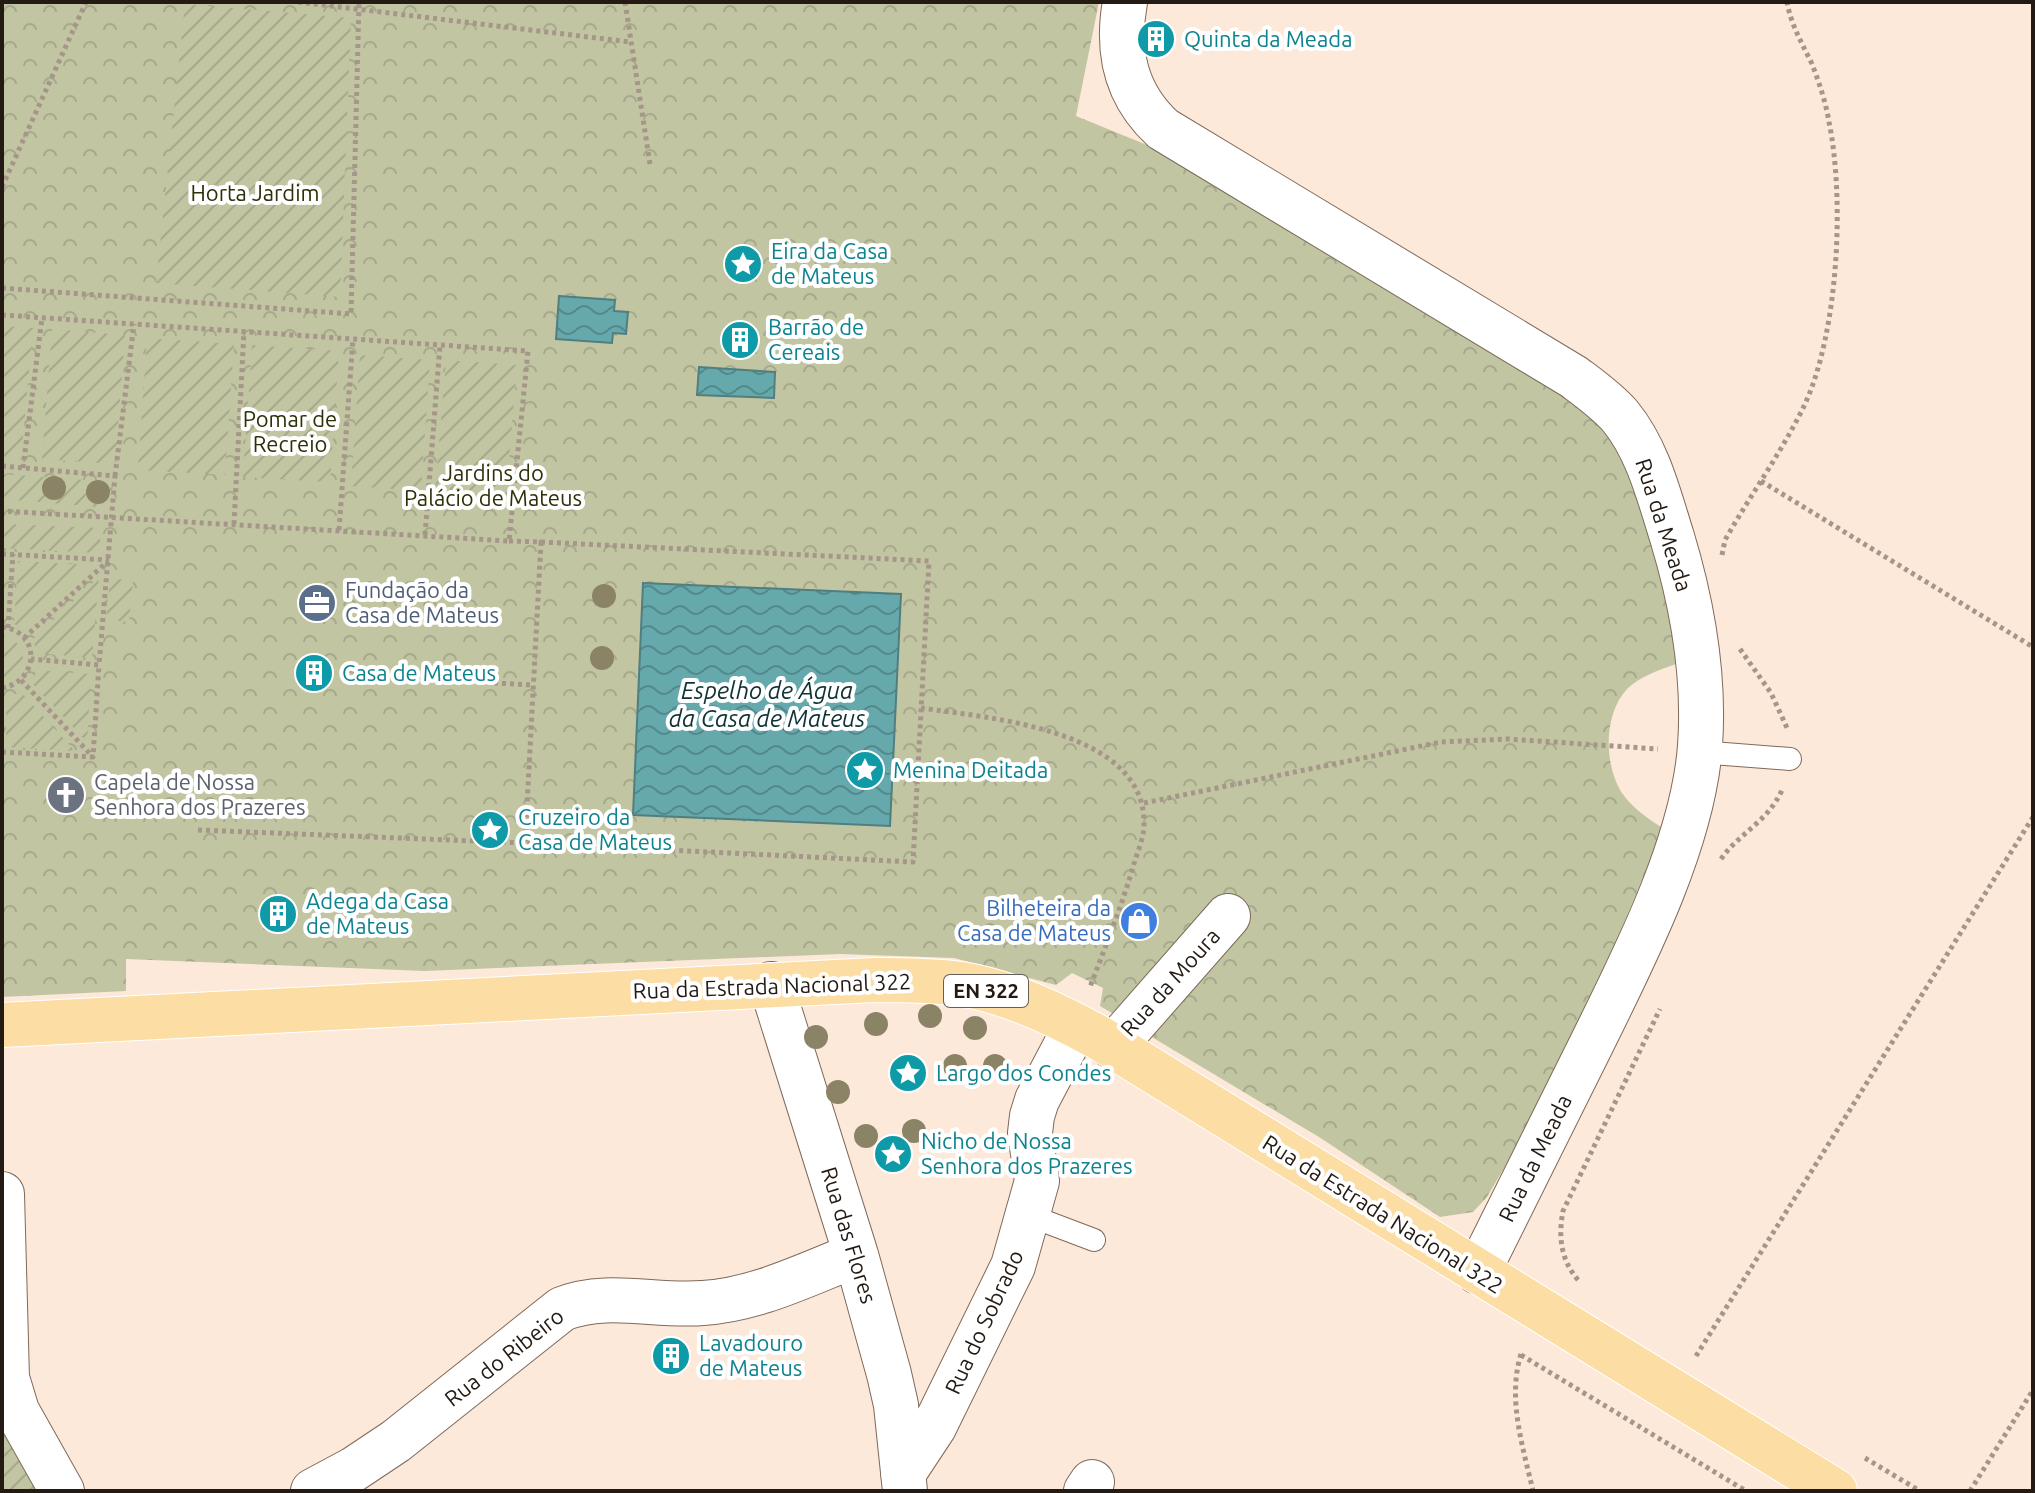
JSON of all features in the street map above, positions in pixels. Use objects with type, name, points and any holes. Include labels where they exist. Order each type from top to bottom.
[{"type":"main road","name":"Rua da Estrada Nacional 322","points":[[2,1025],[771,984],[874,980],[958,984],[1020,1001],[1094,1036],[1835,1491]]},
{"type":"street","name":"Rua da Meada","points":[[1125,2],[1123,45],[1129,80],[1141,106],[1163,129],[1203,156],[1574,377],[1620,417],[1637,443],[1654,480],[1684,577],[1695,645],[1700,713],[1699,752],[1681,835],[1619,988],[1478,1272]]},
{"type":"street","name":"Rua da Moura","points":[[1094,1036],[1228,916]]},
{"type":"street","name":"Rua das Flores","points":[[771,984],[856,1255],[896,1405],[904,1483]]},
{"type":"street","name":"Rua do Sobrado","points":[[904,1483],[1018,1255],[1037,1181],[1030,1133],[1037,1100],[1094,1036]]},
{"type":"street","points":[[2,1194],[7,1378],[23,1423],[62,1491]]},
{"type":"street","name":"Rua do Ribeiro","points":[[313,1491],[396,1441],[562,1309],[578,1302],[687,1304],[727,1301],[856,1255]]},
{"type":"lane","points":[[1699,752],[1790,759]]},
{"type":"lane","points":[[1028,1215],[1094,1240]]},
{"type":"path","points":[[2,187],[86,2]]},
{"type":"path","points":[[298,2],[359,5],[630,42]]},
{"type":"path","points":[[625,2],[650,164]]},
{"type":"path","points":[[1719,568],[1725,540],[1782,448],[1806,400],[1823,347],[1833,279],[1836,169],[1829,121],[1787,2]]},
{"type":"path","points":[[2,288],[351,314],[359,5]]},
{"type":"path","points":[[2,315],[528,351],[509,541]]},
{"type":"path","points":[[23,468],[42,318]]},
{"type":"path","points":[[93,757],[115,476],[134,324]]},
{"type":"path","points":[[234,524],[244,331]]},
{"type":"path","points":[[339,530],[353,339]]},
{"type":"path","points":[[425,535],[440,345]]},
{"type":"path","points":[[2,466],[115,476]]},
{"type":"path","points":[[1761,481],[2033,647]]},
{"type":"path","points":[[2,511],[509,541],[929,561],[913,862],[198,830]]},
{"type":"path","points":[[525,843],[541,542]]},
{"type":"path","points":[[2,554],[109,560]]},
{"type":"path","points":[[2,688],[21,680],[29,669],[31,659],[24,638],[5,628],[13,554]]},
{"type":"path","points":[[24,638],[109,560]]},
{"type":"path","points":[[1716,868],[1735,841],[1756,826],[1774,807],[1785,784],[1790,759],[1789,734],[1781,712],[1738,644]]},
{"type":"path","points":[[31,659],[99,665]]},
{"type":"path","points":[[21,680],[93,757]]},
{"type":"path","points":[[494,683],[533,685]]},
{"type":"path","points":[[921,708],[1011,721],[1075,738],[1105,756],[1130,779],[1144,803],[1145,828],[1130,877],[1094,1036]]},
{"type":"path","points":[[1144,803],[1384,752],[1453,741],[1527,740],[1699,752]]},
{"type":"path","points":[[2,752],[93,757]]},
{"type":"path","points":[[1695,1357],[2033,817]]},
{"type":"path","points":[[1586,1288],[1575,1277],[1562,1251],[1559,1229],[1563,1211],[1661,1006]]},
{"type":"path","points":[[1533,1491],[1518,1425],[1515,1391],[1521,1355],[1542,1312]]},
{"type":"path","points":[[1683,1349],[1709,1365]]},
{"type":"path","points":[[1521,1355],[1746,1491]]},
{"type":"path","points":[[1970,1491],[2033,1390]]},
{"type":"path","points":[[1854,1451],[1920,1491]]},
{"type":"green space","name":"Jardins do Palácio de Mateus","points":[[2,2],[1099,2],[1076,116],[1147,145],[1579,404],[1626,463],[1662,564],[1676,664],[1644,677],[1627,689],[1619,700],[1610,726],[1609,755],[1622,793],[1636,809],[1664,829],[1588,1006],[1527,1129],[1487,1197],[1473,1212],[1440,1217],[1319,1137],[1100,1006],[1103,988],[1072,973],[1056,985],[954,958],[840,954],[425,971],[126,959],[126,991],[2,997]]},
{"type":"green space","name":"Horta Jardim","points":[[185,4],[351,18],[340,297],[156,283]]},
{"type":"green space","points":[[2,326],[33,328],[21,459],[2,457]]},
{"type":"green space","points":[[52,329],[125,335],[115,464],[42,459]]},
{"type":"green space","name":"Pomar de Recreio","points":[[147,338],[234,344],[225,475],[138,470]]},
{"type":"green space","name":"Pomar de Recreio","points":[[252,345],[339,351],[330,482],[243,477]]},
{"type":"green space","name":"Pomar de Recreio","points":[[360,355],[430,360],[421,491],[351,486]]},
{"type":"green space","points":[[446,360],[517,365],[506,496],[435,491]]},
{"type":"green space","points":[[2,474],[113,482],[111,508],[2,499]]},
{"type":"green space","points":[[2,524],[101,528],[99,553],[2,548]]},
{"type":"green space","points":[[18,561],[92,565],[25,630],[14,624]]},
{"type":"green space","points":[[99,577],[92,658],[37,653],[33,639]]},
{"type":"green space","points":[[110,579],[133,580],[129,622],[106,620]]},
{"type":"green space","points":[[2,635],[19,645],[23,656],[18,676],[3,683]]},
{"type":"green space","points":[[37,670],[91,674],[87,742],[32,683]]},
{"type":"green space","points":[[22,693],[75,751],[6,747],[6,696]]},
{"type":"green space","points":[[2,1434],[21,1435],[54,1491],[2,1491]]},
{"type":"water","points":[[559,296],[615,300],[614,311],[628,312],[626,334],[613,333],[612,343],[556,339]]},
{"type":"water","points":[[699,367],[775,372],[774,398],[697,395]]},
{"type":"water","name":"Espelho de Água da Casa de Mateus","points":[[643,583],[901,594],[890,826],[633,815]]},
{"type":"place","name":"Quinta da Meada","points":[[1156,39]]},
{"type":"place","name":"Eira da Casa de Mateus","points":[[743,264]]},
{"type":"place","name":"Barrão de Cereais","points":[[740,340]]},
{"type":"place","name":"Fundação da Casa de Mateus","points":[[317,603]]},
{"type":"place","name":"Casa de Mateus","points":[[314,673]]},
{"type":"place","name":"Menina Deitada","points":[[865,770]]},
{"type":"place","name":"Capela de Nossa Senhora dos Prazeres","points":[[66,795]]},
{"type":"place","name":"Cruzeiro da Casa de Mateus","points":[[490,830]]},
{"type":"place","name":"Adega da Casa de Mateus","points":[[278,914]]},
{"type":"place","name":"Bilheteira da Casa de Mateus","points":[[1139,921]]},
{"type":"place","name":"Largo dos Condes","points":[[908,1073]]},
{"type":"place","name":"Nicho de Nossa Senhora dos Prazeres","points":[[893,1154]]},
{"type":"place","name":"Lavadouro de Mateus","points":[[671,1356]]}]
